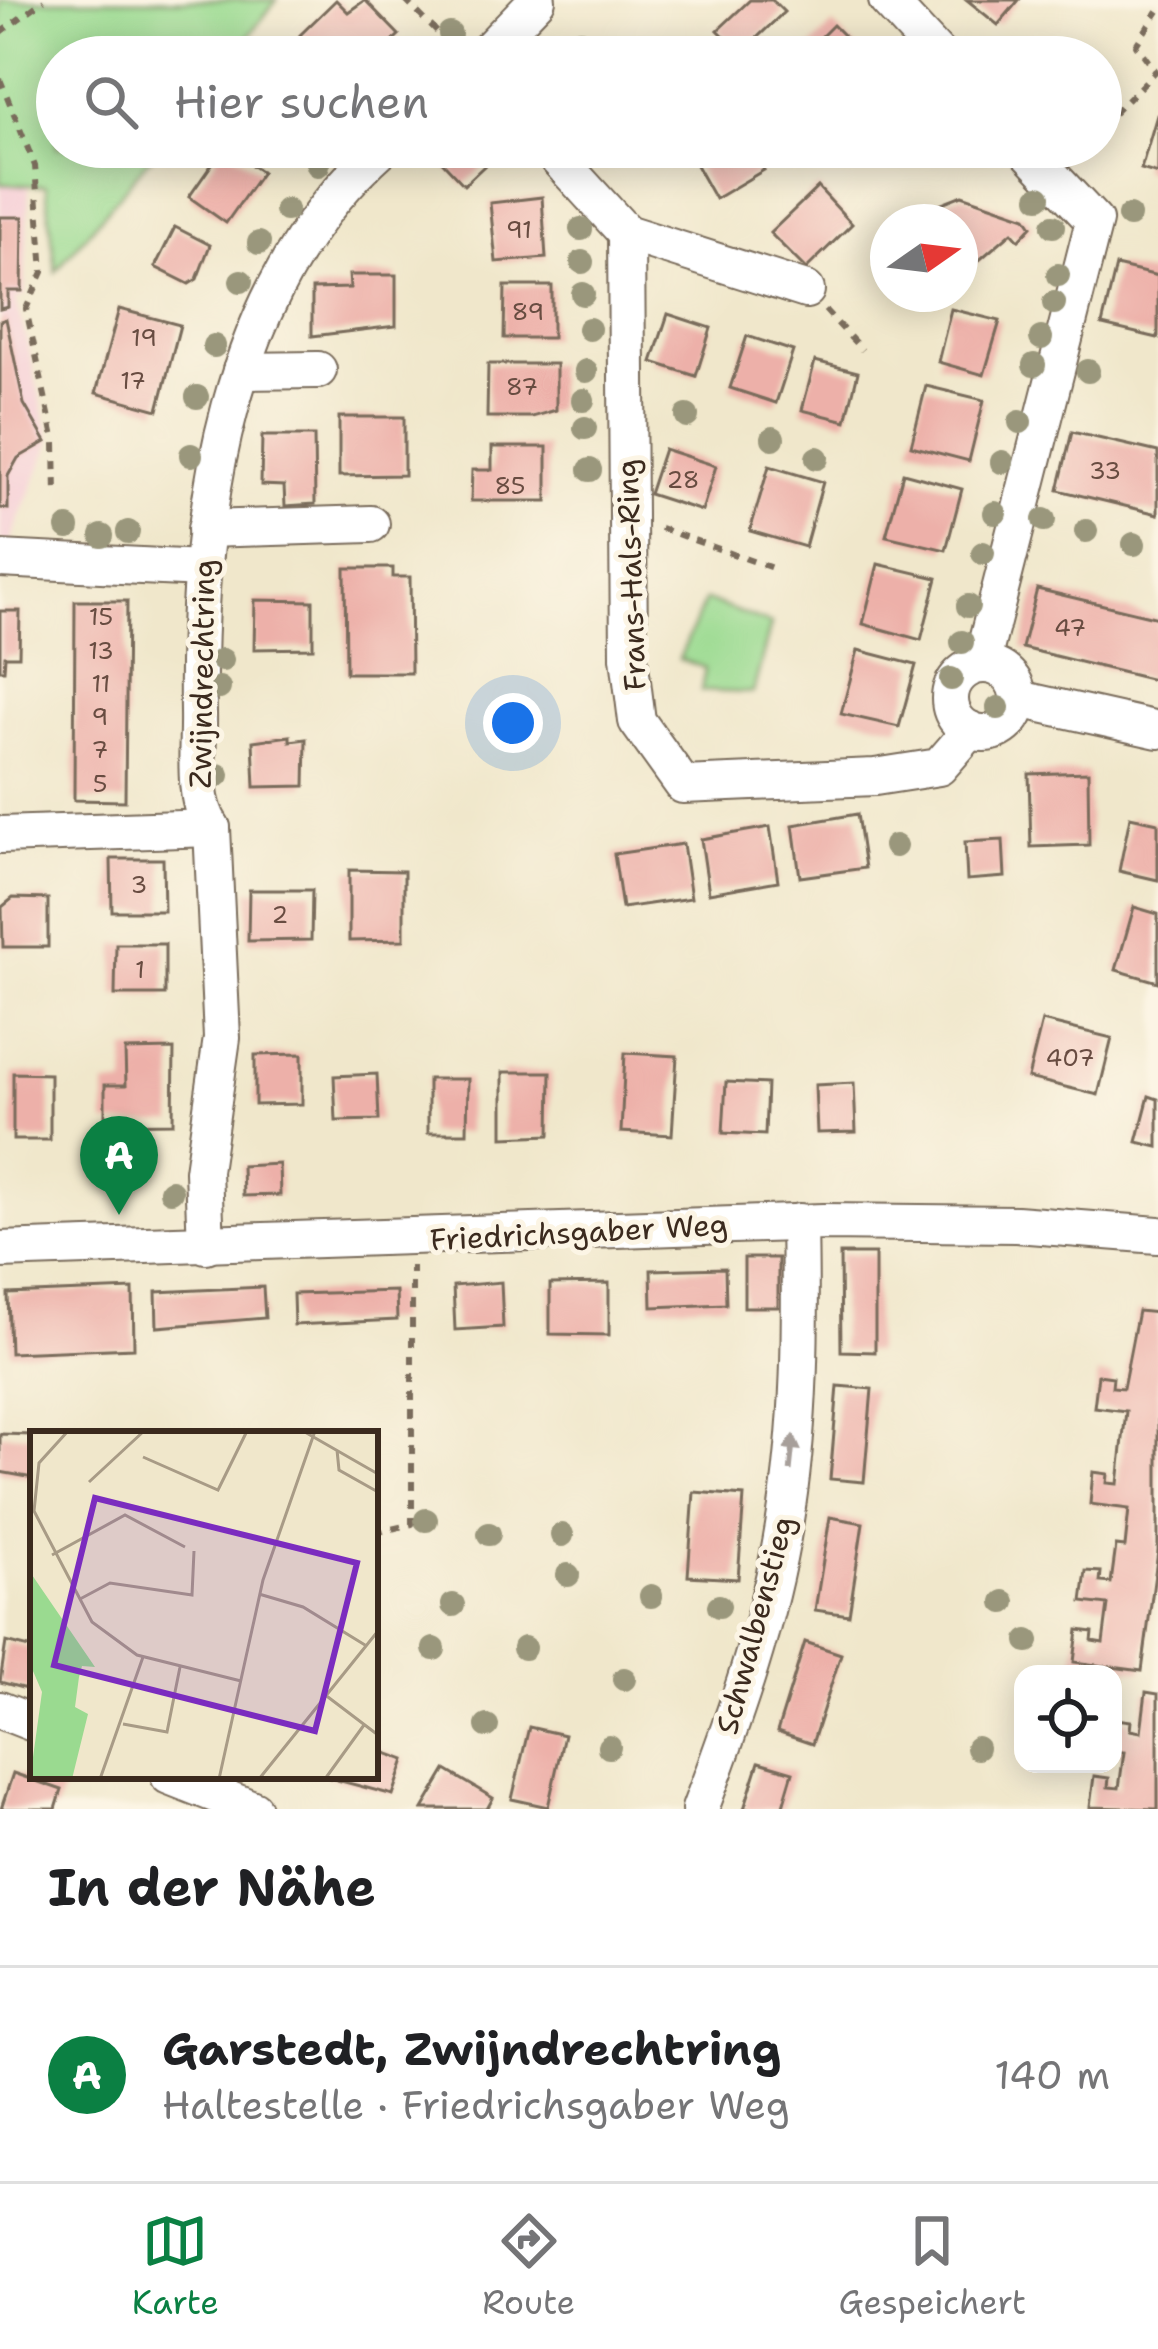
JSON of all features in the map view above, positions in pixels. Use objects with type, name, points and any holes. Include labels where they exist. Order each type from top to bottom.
[{"type":"street","points":[[502,36],[537,0]]},
{"type":"street","points":[[887,0],[920,36]]},
{"type":"street","name":"Zwijndrechtring","points":[[206,1245],[203,1171],[222,1038],[212,828],[200,811],[202,569],[216,453],[258,320],[332,200],[360,168]]},
{"type":"street","points":[[566,168],[626,233],[806,290]]},
{"type":"street","points":[[981,665],[1094,220],[1044,168]]},
{"type":"street","name":"Frans-Hals-Ring","points":[[626,233],[629,658],[637,721],[682,785],[874,777],[939,767],[971,730],[1003,728],[1018,699]]},
{"type":"street","points":[[242,371],[318,370]]},
{"type":"street","points":[[206,529],[371,524]]},
{"type":"street","points":[[0,560],[202,569]]},
{"type":"street","points":[[971,730],[954,716],[951,694],[961,674],[981,665],[1011,678],[1018,699],[1158,730]]},
{"type":"street","points":[[0,835],[212,828]]},
{"type":"street","name":"Friedrichsgaber Weg","points":[[0,1250],[799,1222],[1016,1224],[1158,1235]]},
{"type":"street","name":"Schwalbenstieg","points":[[700,1809],[730,1729],[784,1529],[800,1378],[799,1222]]},
{"type":"street","points":[[0,1710],[30,1722]]},
{"type":"street","points":[[177,1779],[253,1809]]},
{"type":"path","points":[[0,33],[44,0]]},
{"type":"path","points":[[405,0],[441,36]]},
{"type":"path","points":[[1122,104],[1156,71],[1136,45],[1158,11]]},
{"type":"path","points":[[0,79],[34,166],[43,272],[26,309],[55,442],[56,496]]},
{"type":"path","points":[[806,290],[862,350]]},
{"type":"path","points":[[628,517],[775,569]]},
{"type":"path","points":[[378,1532],[412,1524],[412,1239]]},
{"type":"shaded area","points":[[0,184],[29,184],[25,296],[16,298],[51,442],[10,543],[0,543]]},
{"type":"green space","points":[[0,0],[277,0],[249,36],[36,36],[36,168],[142,168],[56,271],[46,186],[0,184]]},
{"type":"green space","points":[[705,600],[771,624],[753,693],[701,691],[705,668],[679,659]]},
{"type":"building","points":[[336,0],[348,12],[365,0],[399,35],[301,36]]},
{"type":"building","points":[[750,0],[772,0],[784,12],[759,36],[724,36],[718,30]]},
{"type":"building","points":[[967,0],[1019,0],[998,25]]},
{"type":"building","points":[[833,25],[844,36],[822,36]]},
{"type":"building","points":[[1158,115],[1158,174],[1141,169]]},
{"type":"building","points":[[209,168],[262,172],[226,223],[189,197]]},
{"type":"building","points":[[448,168],[482,168],[464,185]]},
{"type":"building","points":[[698,168],[763,168],[764,170],[715,199]]},
{"type":"building","points":[[818,187],[852,224],[806,269],[770,233]]},
{"type":"building","points":[[962,195],[1026,217],[1032,226],[1019,240],[1012,232],[978,261],[978,204],[939,204]]},
{"type":"building","points":[[542,197],[546,258],[496,262],[490,203]]},
{"type":"building","points":[[0,217],[23,217],[22,291],[8,291],[8,307],[0,309]]},
{"type":"building","points":[[175,227],[210,245],[197,279],[189,284],[155,267]]},
{"type":"building","points":[[1116,266],[1158,276],[1158,338],[1102,325]]},
{"type":"building","points":[[349,275],[396,275],[396,326],[312,336],[312,289],[350,288]]},
{"type":"building","points":[[505,286],[552,286],[552,338],[504,338]]},
{"type":"building","points":[[119,309],[180,325],[158,410],[96,393]]},
{"type":"building","points":[[950,312],[1000,321],[984,375],[938,362]]},
{"type":"building","points":[[668,314],[711,328],[696,376],[652,362]]},
{"type":"building","points":[[6,319],[24,404],[46,442],[18,458],[8,476],[8,509],[0,508],[0,321]]},
{"type":"building","points":[[747,336],[793,351],[776,403],[730,388]]},
{"type":"building","points":[[815,361],[858,372],[846,421],[802,410]]},
{"type":"building","points":[[488,364],[556,364],[556,410],[532,417],[487,417]]},
{"type":"building","points":[[926,386],[984,400],[969,461],[911,446]]},
{"type":"building","points":[[339,417],[404,417],[404,475],[339,476]]},
{"type":"building","points":[[1072,432],[1158,452],[1158,514],[1058,490]]},
{"type":"building","points":[[262,436],[314,436],[315,504],[285,506],[284,486],[261,485]]},
{"type":"building","points":[[492,447],[547,447],[547,501],[471,501],[472,470],[492,470]]},
{"type":"building","points":[[664,449],[716,466],[702,511],[649,494]]},
{"type":"building","points":[[769,466],[823,482],[805,547],[750,531]]},
{"type":"building","points":[[903,473],[962,489],[946,550],[886,536]]},
{"type":"building","points":[[878,564],[937,578],[921,640],[863,624]]},
{"type":"building","points":[[345,568],[393,568],[393,577],[410,577],[411,673],[346,673]]},
{"type":"building","points":[[1037,589],[1158,618],[1158,681],[1022,648]]},
{"type":"building","points":[[255,600],[313,601],[313,648],[254,649]]},
{"type":"building","points":[[75,601],[127,601],[125,801],[74,800]]},
{"type":"building","points":[[0,611],[20,611],[19,656],[5,656],[4,670],[0,670]]},
{"type":"building","points":[[858,650],[916,665],[899,727],[841,714]]},
{"type":"building","points":[[290,736],[290,741],[306,739],[305,786],[255,787],[253,741]]},
{"type":"building","points":[[1088,772],[1089,845],[1031,847],[1029,774]]},
{"type":"building","points":[[857,814],[865,868],[800,877],[793,825]]},
{"type":"building","points":[[1130,817],[1158,823],[1158,880],[1119,871]]},
{"type":"building","points":[[770,827],[778,881],[709,893],[701,839]]},
{"type":"building","points":[[1003,840],[1005,877],[967,880],[965,842]]},
{"type":"building","points":[[683,844],[691,898],[622,908],[614,854]]},
{"type":"building","points":[[111,859],[163,859],[164,911],[112,911]]},
{"type":"building","points":[[349,870],[404,871],[404,940],[349,941]]},
{"type":"building","points":[[249,890],[312,890],[311,940],[248,941]]},
{"type":"building","points":[[13,898],[48,899],[48,947],[3,947],[2,907]]},
{"type":"building","points":[[1134,907],[1158,914],[1158,982],[1116,970]]},
{"type":"building","points":[[116,944],[165,944],[165,995],[115,995]]},
{"type":"building","points":[[1042,1021],[1112,1038],[1098,1095],[1028,1078]]},
{"type":"building","points":[[174,1049],[173,1123],[105,1124],[105,1085],[126,1085],[125,1050]]},
{"type":"building","points":[[625,1053],[677,1056],[672,1135],[621,1132]]},
{"type":"building","points":[[302,1054],[302,1104],[255,1105],[255,1055]]},
{"type":"building","points":[[503,1072],[551,1072],[550,1135],[503,1137]]},
{"type":"building","points":[[13,1073],[50,1074],[50,1140],[13,1140]]},
{"type":"building","points":[[377,1074],[379,1120],[336,1121],[334,1076]]},
{"type":"building","points":[[428,1079],[468,1079],[467,1133],[428,1133]]},
{"type":"building","points":[[726,1082],[767,1084],[765,1135],[723,1133]]},
{"type":"building","points":[[854,1083],[856,1132],[817,1133],[815,1085]]},
{"type":"building","points":[[1149,1096],[1158,1099],[1158,1147],[1137,1142]]},
{"type":"building","points":[[279,1164],[280,1195],[243,1196],[242,1166]]},
{"type":"building","points":[[840,1254],[875,1254],[875,1352],[841,1351]]},
{"type":"building","points":[[744,1258],[778,1258],[778,1307],[744,1307]]},
{"type":"building","points":[[725,1268],[726,1304],[652,1307],[651,1270]]},
{"type":"building","points":[[501,1282],[503,1327],[455,1330],[453,1286]]},
{"type":"building","points":[[609,1283],[609,1335],[550,1334],[550,1284]]},
{"type":"building","points":[[263,1287],[265,1318],[157,1327],[156,1292]]},
{"type":"building","points":[[133,1289],[134,1348],[10,1353],[8,1294]]},
{"type":"building","points":[[396,1291],[397,1320],[294,1325],[293,1294]]},
{"type":"building","points":[[1138,1311],[1158,1313],[1158,1551],[1142,1671],[1074,1662],[1078,1630],[1093,1632],[1092,1641],[1103,1643],[1108,1605],[1082,1602],[1086,1571],[1101,1572],[1100,1582],[1111,1583],[1116,1546],[1125,1547],[1129,1509],[1090,1504],[1093,1472],[1108,1474],[1107,1483],[1118,1484],[1126,1411],[1094,1407],[1098,1375],[1113,1377],[1112,1387],[1123,1388]]},
{"type":"building","points":[[838,1386],[872,1389],[864,1482],[830,1479]]},
{"type":"building","points":[[0,1434],[30,1435],[30,1477],[0,1472]]},
{"type":"building","points":[[694,1492],[744,1496],[738,1579],[688,1576]]},
{"type":"building","points":[[830,1517],[863,1523],[849,1615],[815,1610]]},
{"type":"building","points":[[6,1642],[30,1648],[30,1690],[0,1682]]},
{"type":"building","points":[[805,1642],[841,1654],[812,1744],[777,1732]]},
{"type":"building","points":[[1146,1692],[1158,1694],[1158,1809],[1090,1807],[1094,1776],[1109,1778],[1108,1787],[1119,1788],[1122,1720],[1131,1721],[1130,1730],[1141,1732]]},
{"type":"building","points":[[529,1727],[564,1735],[548,1807],[512,1799]]},
{"type":"building","points":[[378,1750],[405,1760],[393,1795],[333,1779],[378,1779]]},
{"type":"building","points":[[759,1762],[793,1772],[782,1809],[744,1809]]},
{"type":"building","points":[[446,1770],[493,1798],[487,1809],[423,1809]]},
{"type":"building","points":[[13,1773],[62,1790],[56,1809],[1,1809]]},
{"type":"place","name":"Garstedt, Zwijndrechtring","points":[[119,1215]]}]
